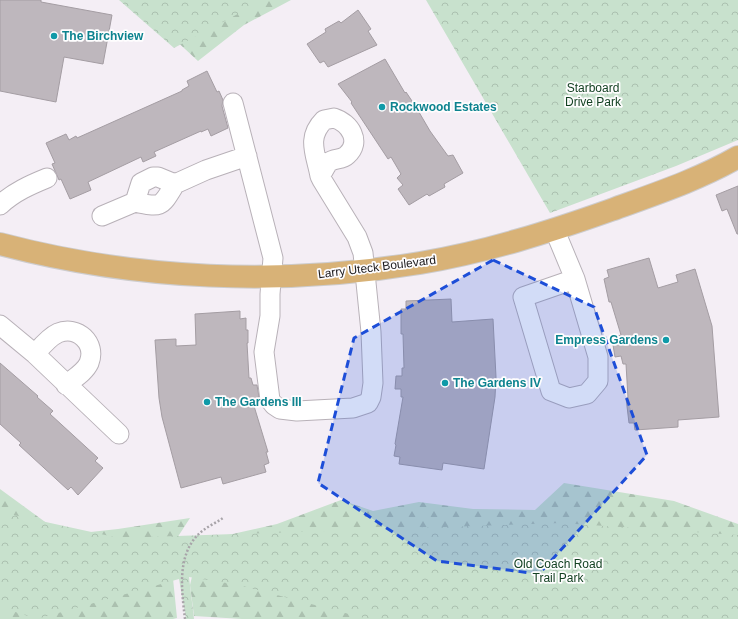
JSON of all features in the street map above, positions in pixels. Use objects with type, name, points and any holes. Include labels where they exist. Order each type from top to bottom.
[{"type":"main road","name":"Larry Uteck Boulevard","points":[[0,244],[62,258],[144,270],[205,275],[319,275],[365,270],[421,263],[463,254],[555,230],[692,180],[738,157]]},
{"type":"lane","points":[[233,103],[273,258],[270,316],[264,352],[270,400],[280,410],[297,411],[353,408],[368,402],[371,397],[373,383],[371,332],[363,252],[357,237],[320,176]]},
{"type":"lane","points":[[102,216],[135,202],[156,206],[162,204],[175,184],[206,170],[247,156]]},
{"type":"lane","points":[[135,202],[141,183],[148,178],[158,177],[175,184]]},
{"type":"lane","points":[[0,205],[9,197],[21,190],[47,178]]},
{"type":"lane","points":[[555,230],[575,279],[598,357],[598,381],[587,394],[569,398],[551,391],[523,297],[575,279]]},
{"type":"lane","points":[[0,325],[35,354],[119,434]]},
{"type":"lane","points":[[35,354],[57,333],[69,330],[84,336],[91,353],[89,363],[84,370],[66,385]]},
{"type":"path","points":[[186,619],[182,578],[184,561],[188,548],[195,537],[203,530],[223,518]]},
{"type":"highlighted area","points":[[493,260],[594,307],[647,455],[539,574],[437,561],[318,483],[354,338]]},
{"type":"green space","points":[[119,0],[264,0],[174,48]]},
{"type":"green space","points":[[132,0],[291,0],[244,25],[198,61]]},
{"type":"green space","name":"Starboard Drive Park","points":[[426,0],[738,0],[738,140],[676,166],[550,213]]},
{"type":"green space","name":"Old Coach Road Trail Park","points":[[564,483],[674,501],[738,524],[738,619],[242,619],[194,616],[190,585],[198,552],[219,537],[277,524],[341,500],[373,511],[419,502],[473,509],[535,510]]},
{"type":"green space","points":[[0,489],[63,535],[118,529],[190,518],[170,549],[177,618],[0,619]]},
{"type":"green space","name":"Old Coach Road Trail Park","points":[[0,512],[119,538],[561,523],[738,535],[738,619],[368,619],[239,585],[189,577],[194,619],[186,619],[179,579],[37,619],[0,607]]},
{"type":"building","name":"The Birchview","points":[[0,0],[41,0],[41,2],[112,15],[103,64],[64,57],[56,102],[0,91]]},
{"type":"building","points":[[358,10],[371,29],[368,31],[377,45],[328,67],[324,61],[320,63],[307,44],[326,32],[325,29],[339,21],[341,23]]},
{"type":"building","name":"Rockwood Estates","points":[[385,59],[430,131],[448,156],[453,155],[463,173],[444,184],[445,187],[429,196],[427,194],[409,205],[398,189],[403,185],[397,178],[401,174],[391,157],[388,159],[351,103],[352,102],[338,84]]},
{"type":"building","points":[[207,71],[217,92],[219,91],[223,100],[222,106],[228,128],[211,136],[208,129],[201,131],[154,152],[156,156],[143,162],[141,157],[88,182],[91,190],[70,199],[52,164],[55,163],[46,143],[66,134],[69,140],[76,136],[77,138],[182,91],[189,86],[187,81]]},
{"type":"building","points":[[738,186],[737,234],[727,209],[722,211],[716,195]]},
{"type":"building","name":"Empress Gardens","points":[[649,258],[658,288],[678,282],[676,275],[695,269],[712,326],[719,417],[678,420],[678,427],[635,430],[634,423],[629,423],[626,398],[628,398],[626,364],[623,364],[621,356],[615,357],[613,345],[619,344],[618,336],[621,335],[611,302],[609,302],[604,279],[609,277],[607,270]]},
{"type":"building","name":"The Gardens IV","points":[[451,299],[452,322],[493,319],[496,377],[495,397],[484,469],[443,463],[442,470],[399,464],[400,457],[394,456],[403,397],[401,397],[401,389],[395,389],[396,376],[402,376],[402,368],[404,368],[403,334],[401,334],[401,309],[406,309],[406,301]]},
{"type":"building","name":"The Gardens III","points":[[240,311],[240,319],[246,318],[246,330],[248,330],[247,343],[249,378],[251,378],[253,385],[257,385],[259,397],[255,398],[256,406],[254,406],[268,452],[266,452],[269,463],[264,465],[266,472],[223,484],[221,477],[181,488],[162,417],[159,398],[155,340],[176,339],[176,346],[196,345],[195,314]]},
{"type":"building","points":[[0,363],[38,396],[37,397],[53,411],[50,414],[98,458],[95,461],[103,468],[78,495],[71,487],[68,490],[19,445],[21,443],[0,424]]},
{"type":"place","name":"The Birchview","points":[[54,36]]},
{"type":"place","name":"Rockwood Estates","points":[[382,107]]},
{"type":"place","name":"Empress Gardens","points":[[666,340]]},
{"type":"place","name":"The Gardens IV","points":[[445,383]]},
{"type":"place","name":"The Gardens III","points":[[207,402]]}]
